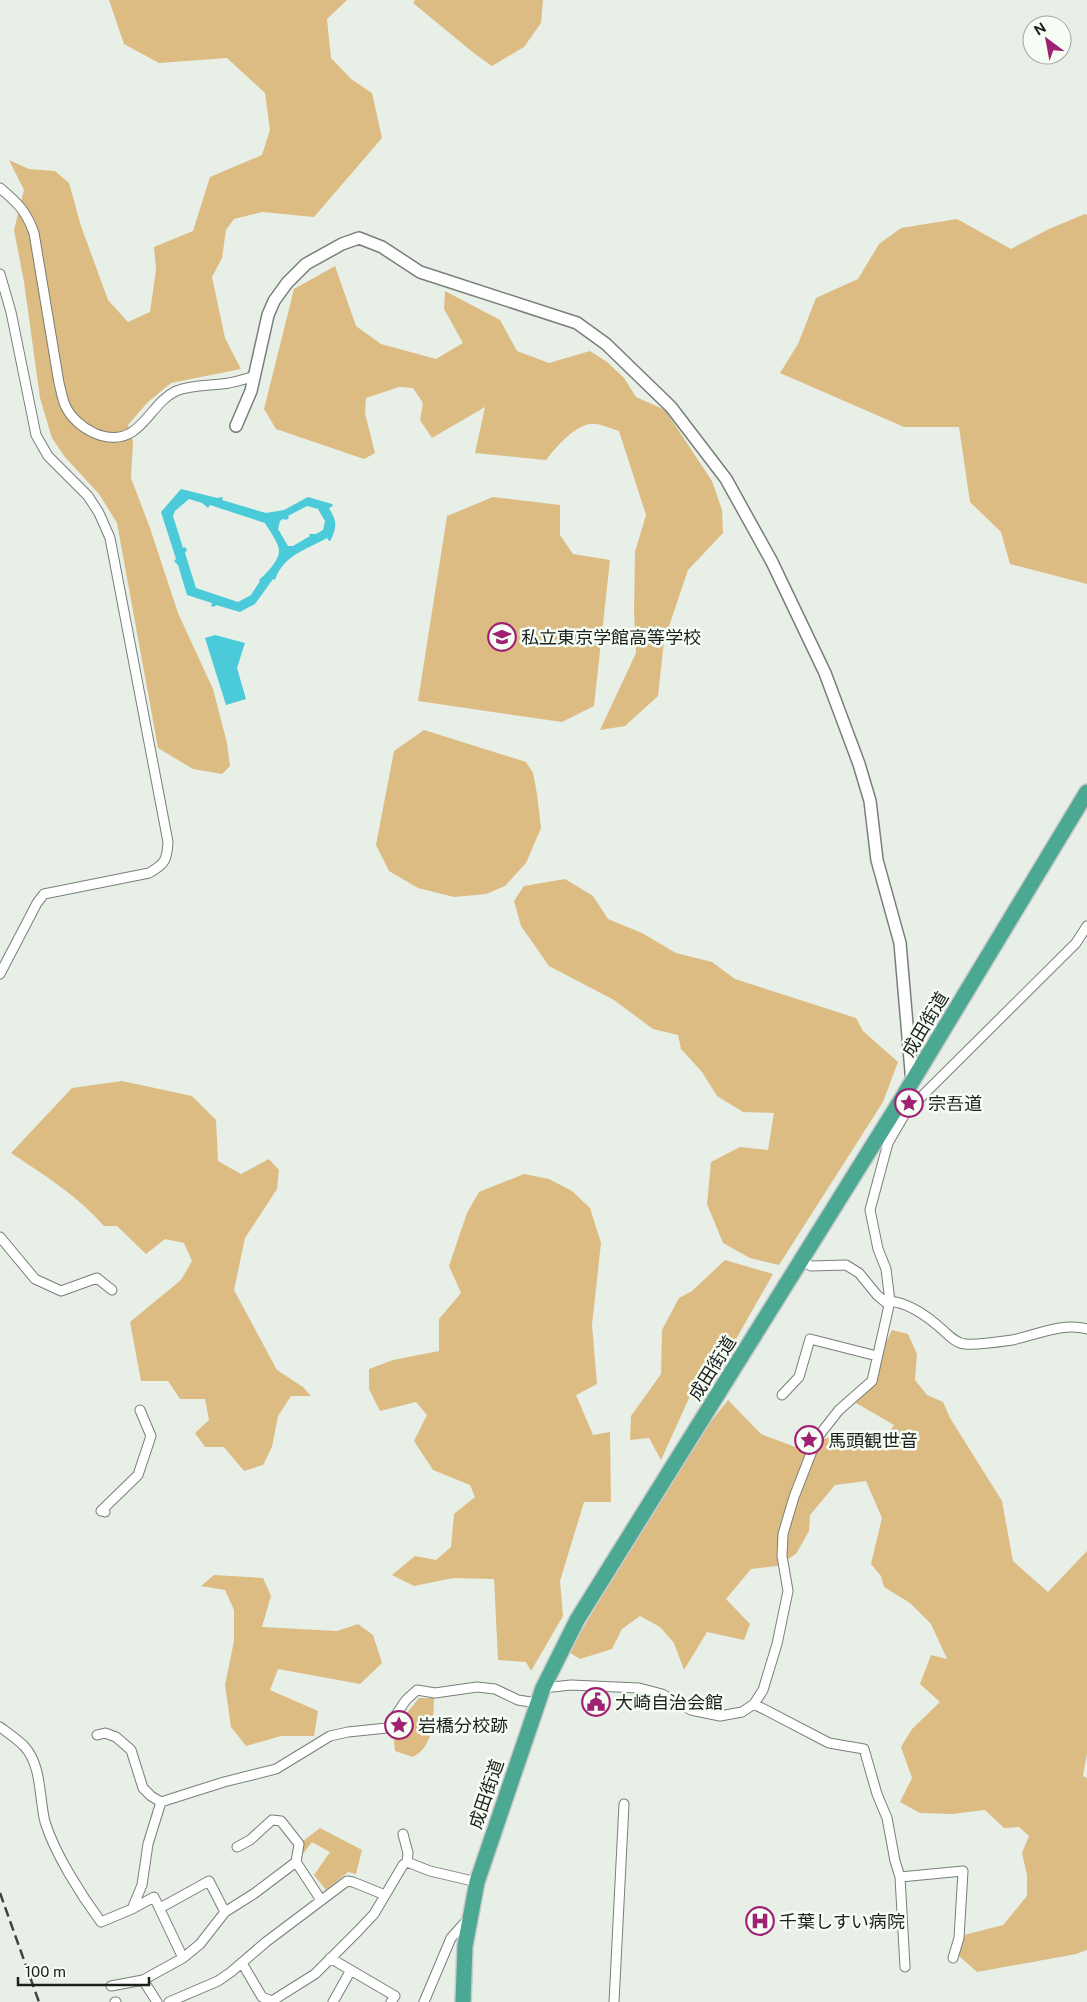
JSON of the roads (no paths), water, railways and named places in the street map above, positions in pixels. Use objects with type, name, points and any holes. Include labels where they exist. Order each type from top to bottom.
[{"type":"highway","name":"成田街道","points":[[463,2002],[465,1946],[477,1882],[537,1702],[577,1620],[800,1260],[904,1106],[912,1082],[1087,792]]},
{"type":"street","points":[[0,188],[28,216],[34,233],[40,279],[61,391],[66,406],[74,419],[99,436],[117,438],[131,433],[169,395],[178,390],[229,383],[255,376]]},
{"type":"street","points":[[236,426],[251,391],[268,315],[274,301],[287,283],[306,264],[359,238],[382,247],[420,272],[577,323],[606,344],[671,407],[726,479],[772,562],[825,673],[859,764],[870,800],[878,860],[900,943],[912,1082]]},
{"type":"street","points":[[0,274],[11,312],[36,435],[48,456],[88,496],[99,513],[110,538],[168,842],[167,856],[162,866],[149,873],[44,894],[36,903],[0,974]]},
{"type":"street","points":[[543,1688],[571,1684],[639,1688],[662,1694],[691,1710],[720,1716],[742,1712],[754,1704],[763,1690],[774,1654],[788,1591],[782,1556],[783,1534],[794,1497],[818,1438],[839,1410],[872,1380],[890,1303],[886,1269],[878,1249],[870,1210],[888,1143],[904,1106],[1076,943],[1087,928]]},
{"type":"street","points":[[0,1237],[35,1279],[60,1290],[97,1278],[112,1290]]},
{"type":"street","points":[[800,1260],[811,1266],[846,1265],[859,1273],[877,1295],[890,1303],[900,1302],[920,1312],[950,1337],[964,1344],[1012,1340],[1067,1327],[1087,1329]]},
{"type":"street","points":[[782,1395],[799,1377],[810,1339],[877,1356]]},
{"type":"street","points":[[104,1512],[101,1511],[138,1475],[151,1436],[140,1410]]},
{"type":"street","points":[[98,1735],[106,1733],[131,1750],[143,1788],[161,1802],[224,1782],[276,1769],[330,1736],[387,1728],[406,1700],[417,1690],[434,1693],[477,1687],[495,1689],[518,1700],[537,1702]]},
{"type":"street","points":[[754,1704],[829,1743],[864,1749],[877,1794],[887,1818],[894,1861],[900,1877],[905,1967]]},
{"type":"street","points":[[0,1727],[24,1746],[30,1754],[36,1771],[45,1822],[79,1889],[101,1922],[154,1897],[182,1958]]},
{"type":"street","points":[[132,1909],[142,1885],[148,1844],[161,1802]]},
{"type":"street","points":[[614,2002],[624,1804]]},
{"type":"street","points":[[237,1847],[250,1840],[272,1820],[281,1821],[299,1844],[296,1862],[321,1900]]},
{"type":"street","points":[[242,1963],[262,1997],[272,2001],[315,1974],[374,1914],[406,1862],[408,1853],[403,1834]]},
{"type":"street","points":[[111,1986],[143,1980],[182,1958],[200,1944],[225,1912],[255,1893],[296,1862]]},
{"type":"street","points":[[406,1862],[430,1871],[477,1882]]},
{"type":"street","points":[[900,1877],[962,1871],[959,1938],[953,1958]]},
{"type":"street","points":[[169,2002],[218,1981],[347,1881],[385,1896]]},
{"type":"street","points":[[160,1908],[210,1882],[225,1912]]},
{"type":"street","points":[[424,2002],[452,1938],[470,1917]]},
{"type":"street","points":[[330,1958],[395,1996],[391,2002]]},
{"type":"street","points":[[333,2002],[351,1970]]},
{"type":"street","points":[[143,1980],[157,2002]]},
{"type":"water","points":[[181,489],[217,498],[223,497],[222,500],[266,513],[284,510],[308,497],[332,504],[333,506],[329,508],[335,520],[335,527],[331,540],[329,541],[327,538],[289,559],[255,604],[240,612],[216,605],[214,607],[211,606],[212,603],[187,595],[178,565],[174,561],[176,559],[161,512]],"holes":[[[189,499],[202,503],[208,508],[210,505],[265,523],[274,537],[279,551],[277,559],[259,580],[251,595],[238,602],[196,588],[185,553],[187,550],[185,547],[183,548],[173,516],[175,511]],[[307,506],[318,509],[325,521],[323,530],[316,534],[309,534],[310,536],[293,546],[288,546],[278,529],[280,521],[286,520],[289,518],[288,516]]]},
{"type":"water","points":[[215,635],[245,643],[237,668],[246,699],[226,705],[205,638]]},
{"type":"railway","points":[[0,1893],[39,2002]]},
{"type":"place","name":"私立東京学館高等学校","points":[[502,637]]},
{"type":"place","name":"宗吾道","points":[[909,1103]]},
{"type":"place","name":"馬頭観世音","points":[[809,1440]]},
{"type":"place","name":"大崎自治会館","points":[[596,1702]]},
{"type":"place","name":"岩橋分校跡","points":[[399,1725]]},
{"type":"place","name":"千葉しすい病院","points":[[760,1921]]}]
